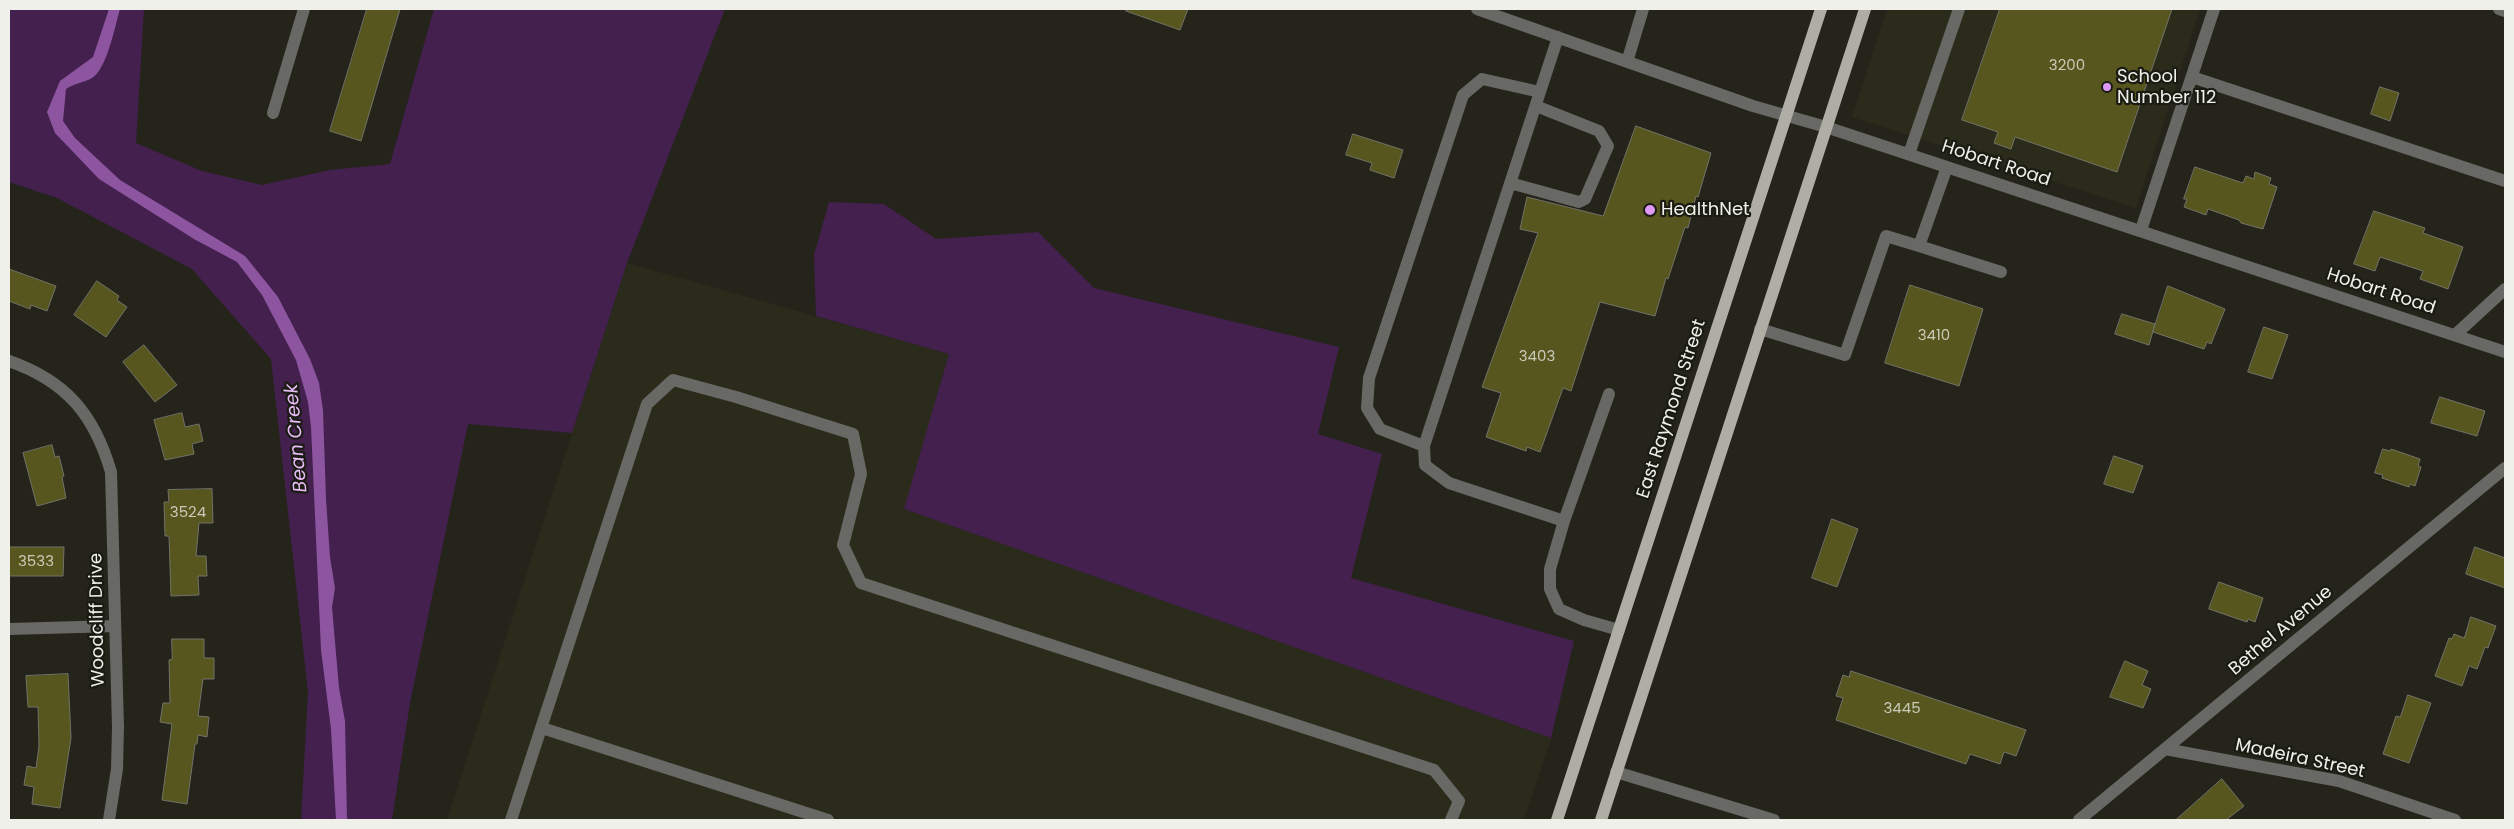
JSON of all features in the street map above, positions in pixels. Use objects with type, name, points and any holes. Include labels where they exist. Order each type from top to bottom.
[{"type":"main road","name":"East Raymond Street","points":[[1557,820],[1821,9]]},
{"type":"main road","points":[[1601,820],[1864,9]]},
{"type":"street","points":[[273,112],[304,9]]},
{"type":"street","name":"Hobart Road","points":[[1477,9],[1753,106],[1826,127],[1946,166],[2505,352]]},
{"type":"street","points":[[1627,62],[1643,9]]},
{"type":"street","points":[[1909,154],[1959,9]]},
{"type":"street","points":[[2141,230],[2214,9]]},
{"type":"street","points":[[2499,9],[2505,11]]},
{"type":"street","points":[[1558,37],[1424,446],[1425,465],[1449,483],[1564,521]]},
{"type":"street","points":[[2192,77],[2505,181]]},
{"type":"street","points":[[1424,446],[1380,429],[1367,408],[1369,378],[1463,95],[1482,79],[1540,92]]},
{"type":"street","points":[[1510,182],[1579,202],[1585,199],[1608,146],[1599,131],[1536,106]]},
{"type":"street","points":[[1919,246],[1946,166]]},
{"type":"street","points":[[1760,329],[1845,355],[1886,236],[2002,272]]},
{"type":"street","points":[[2455,335],[2505,289]]},
{"type":"street","name":"Woodcliff Drive","points":[[9,361],[34,371],[59,386],[74,399],[99,436],[111,472],[118,737],[115,789],[108,820]]},
{"type":"street","points":[[511,820],[647,404],[672,380],[736,397],[853,434],[861,474],[843,545],[861,583],[1434,770],[1459,801],[1451,820]]},
{"type":"street","points":[[1609,394],[1564,521],[1550,569],[1550,589],[1559,609],[1584,620],[1619,630]]},
{"type":"street","name":"Bethel Avenue","points":[[2079,820],[2505,468]]},
{"type":"street","points":[[9,629],[115,626]]},
{"type":"street","points":[[542,728],[828,820]]},
{"type":"street","name":"Madeira Street","points":[[2165,749],[2338,781],[2455,820]]},
{"type":"street","points":[[1616,772],[1774,820]]},
{"type":"shaded area","points":[[9,9],[144,9],[136,143],[202,171],[262,185],[330,170],[390,164],[434,9],[725,9],[627,263],[572,433],[468,424],[410,703],[392,820],[301,820],[308,692],[271,359],[192,269],[57,198],[9,182]]},
{"type":"shaded area","name":"Bean Creek","points":[[109,9],[120,9],[106,57],[102,66],[92,78],[66,89],[63,121],[75,138],[120,180],[245,256],[278,297],[310,359],[319,383],[323,410],[330,557],[335,588],[332,607],[339,688],[345,721],[347,820],[336,820],[331,729],[321,650],[311,427],[308,402],[296,360],[262,295],[237,262],[194,239],[99,179],[55,133],[47,112],[60,81],[93,57]]},
{"type":"shaded area","points":[[1887,9],[2200,9],[2136,208],[1852,117]]},
{"type":"shaded area","points":[[829,202],[884,204],[936,239],[1038,232],[1094,288],[1339,347],[1318,434],[1382,454],[1351,578],[1574,641],[1551,738],[904,509],[949,354],[816,316],[814,255]]},
{"type":"shaded area","points":[[627,263],[949,354],[905,509],[1551,738],[1524,820],[447,820]]},
{"type":"building","points":[[367,9],[400,9],[361,141],[330,131]]},
{"type":"building","points":[[1127,9],[1188,9],[1180,30],[1126,11]]},
{"type":"building","points":[[2000,9],[2172,9],[2117,172],[2015,137],[2011,149],[1994,143],[1998,132],[1962,120]]},
{"type":"building","points":[[2380,87],[2399,93],[2390,121],[2371,114]]},
{"type":"building","points":[[1636,126],[1711,153],[1698,197],[1696,196],[1688,228],[1685,227],[1668,279],[1666,278],[1655,316],[1600,302],[1571,391],[1563,388],[1540,452],[1527,447],[1526,451],[1486,437],[1501,393],[1482,387],[1538,233],[1520,229],[1527,197],[1603,216]]},
{"type":"building","points":[[1353,134],[1403,150],[1394,178],[1370,170],[1372,163],[1346,155]]},
{"type":"building","points":[[2195,167],[2243,183],[2246,176],[2254,179],[2255,172],[2271,178],[2269,184],[2277,187],[2263,229],[2241,223],[2239,220],[2208,209],[2206,215],[2184,207],[2187,199],[2184,199]]},
{"type":"building","points":[[2374,211],[2425,228],[2423,233],[2463,247],[2448,289],[2420,279],[2423,271],[2380,257],[2375,271],[2354,264]]},
{"type":"building","points":[[9,269],[56,286],[47,311],[31,305],[30,309],[9,301]]},
{"type":"building","points":[[97,281],[119,296],[117,300],[127,307],[106,337],[74,315]]},
{"type":"building","points":[[1910,285],[1983,309],[1959,386],[1885,363]]},
{"type":"building","points":[[2168,286],[2225,309],[2211,344],[2207,342],[2204,349],[2153,332]]},
{"type":"building","points":[[2122,314],[2155,324],[2149,345],[2115,334]]},
{"type":"building","points":[[2264,327],[2288,335],[2272,379],[2248,372]]},
{"type":"building","points":[[144,345],[177,385],[155,402],[123,362]]},
{"type":"building","points":[[2440,397],[2485,411],[2477,436],[2431,423]]},
{"type":"building","points":[[182,413],[185,427],[199,424],[203,441],[192,444],[194,454],[165,460],[154,420]]},
{"type":"building","points":[[52,445],[55,457],[59,456],[64,476],[62,477],[66,498],[37,506],[23,453]]},
{"type":"building","points":[[2383,449],[2390,451],[2391,449],[2420,459],[2418,466],[2421,467],[2415,486],[2410,484],[2409,487],[2382,478],[2383,475],[2375,473]]},
{"type":"building","points":[[2114,456],[2143,466],[2133,493],[2104,484]]},
{"type":"building","points":[[212,489],[213,523],[199,523],[196,556],[206,556],[207,576],[198,576],[199,595],[171,596],[169,536],[165,536],[164,502],[169,502],[168,490]]},
{"type":"building","points":[[1832,519],[1858,529],[1837,587],[1812,578]]},
{"type":"building","points":[[9,547],[64,547],[63,576],[9,576]]},
{"type":"building","points":[[2475,547],[2505,558],[2505,588],[2466,574]]},
{"type":"building","points":[[2219,582],[2263,598],[2255,622],[2248,619],[2247,622],[2209,609]]},
{"type":"building","points":[[2471,617],[2496,626],[2488,648],[2485,647],[2477,669],[2469,666],[2462,686],[2435,676],[2449,638],[2452,639],[2454,634],[2464,638]]},
{"type":"building","points":[[172,639],[204,639],[204,658],[214,658],[214,679],[203,679],[198,716],[209,717],[207,737],[198,735],[197,744],[195,744],[187,804],[162,800],[172,724],[160,722],[163,703],[170,703],[169,660],[172,659]]},
{"type":"building","points":[[2125,661],[2148,671],[2142,685],[2151,689],[2143,708],[2110,697]]},
{"type":"building","points":[[1851,671],[2026,730],[2016,756],[2004,752],[2000,764],[1970,754],[1966,764],[1836,720],[1843,698],[1836,696],[1843,675],[1849,677]]},
{"type":"building","points":[[68,674],[71,738],[60,808],[32,804],[34,787],[24,785],[27,766],[36,768],[39,746],[38,707],[28,707],[26,676]]},
{"type":"building","points":[[2408,695],[2431,703],[2409,763],[2383,754],[2396,716],[2400,717]]},
{"type":"building","points":[[2222,779],[2244,806],[2226,820],[2176,820]]},
{"type":"place","name":"School Number 112","points":[[2107,87]]},
{"type":"place","name":"HealthNet","points":[[1650,210]]}]
